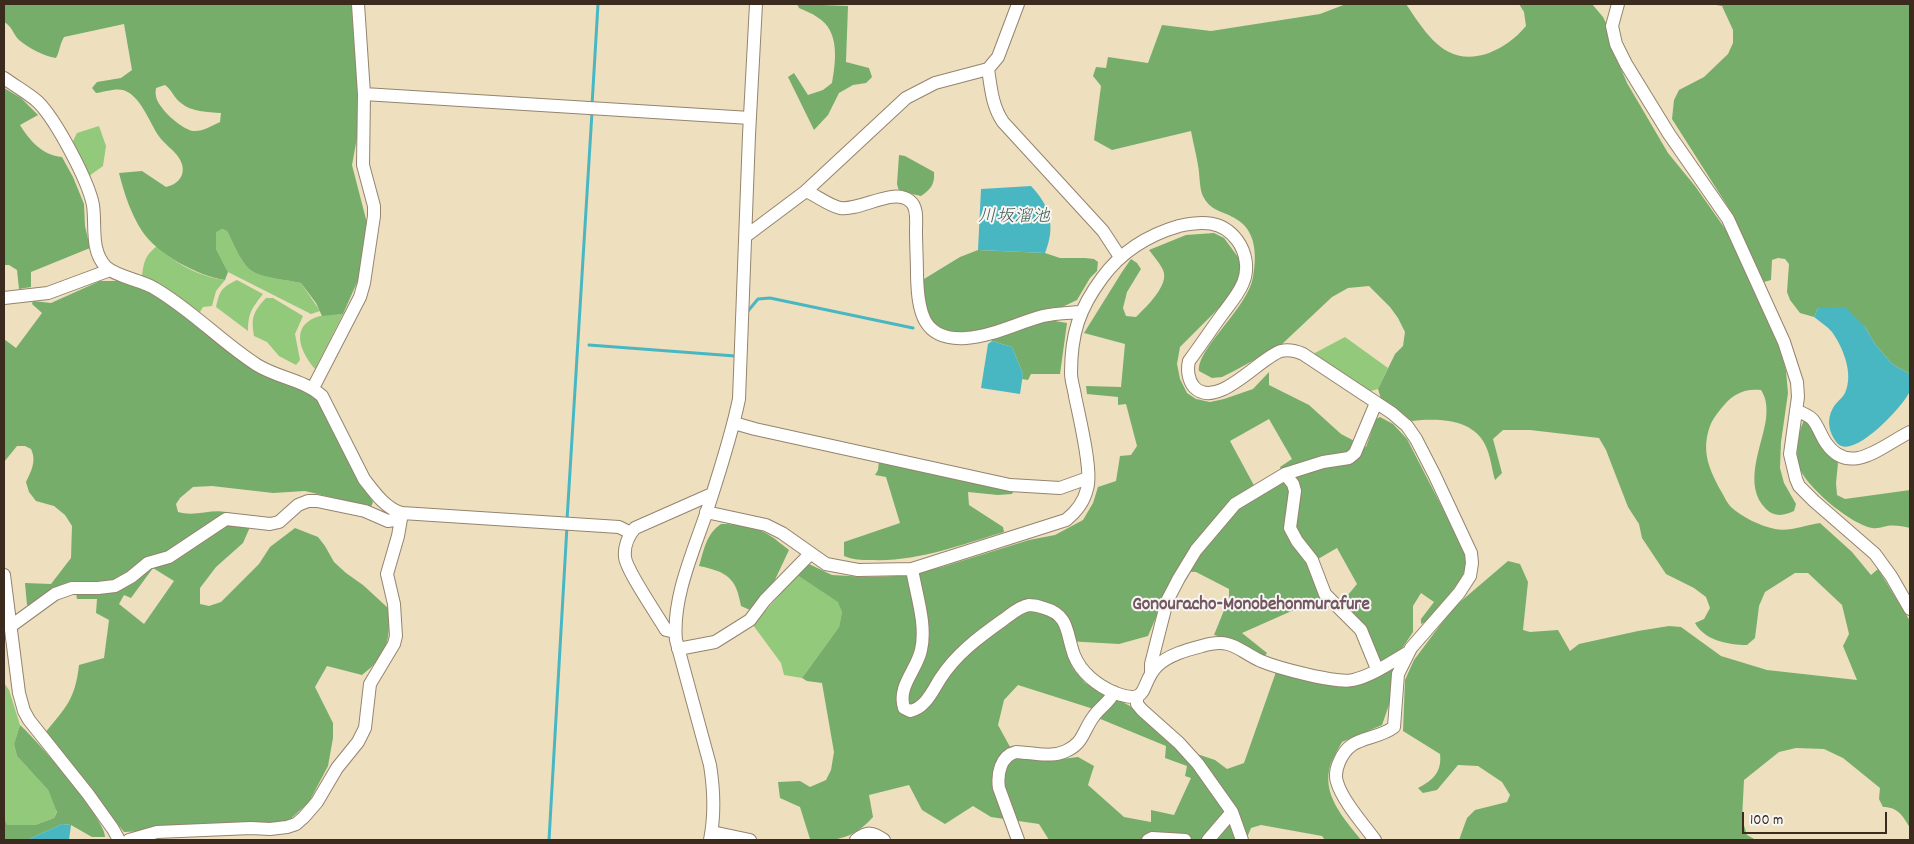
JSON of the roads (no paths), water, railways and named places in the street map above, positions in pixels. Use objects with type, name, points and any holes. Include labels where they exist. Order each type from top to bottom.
[{"type":"street","points":[[314,388],[360,297],[364,283],[374,216],[374,206],[363,165],[364,94],[358,4]]},
{"type":"street","points":[[750,840],[711,836],[713,786],[710,765],[678,649],[675,620],[681,592],[734,423],[739,399],[756,4]]},
{"type":"street","points":[[746,236],[806,191],[906,98],[935,83],[988,69],[998,57],[1018,4]]},
{"type":"street","points":[[1615,5],[1612,26],[1616,44],[1626,64],[1670,134],[1728,219],[1784,342],[1797,382],[1796,410],[1790,454],[1793,472],[1799,486],[1875,554],[1910,609]]},
{"type":"street","points":[[988,69],[994,103],[997,113],[1003,122],[1103,230],[1120,257]]},
{"type":"street","points":[[4,78],[38,102],[56,126],[90,194],[93,207],[95,245],[104,264],[110,270],[149,285],[173,299],[257,364],[275,374],[314,388],[322,396],[364,479],[385,503],[401,516]]},
{"type":"street","points":[[364,94],[750,118]]},
{"type":"street","points":[[806,191],[840,208],[862,206],[890,197],[901,197],[913,204],[917,220],[917,294],[920,310],[928,326],[942,336],[967,338],[993,333],[1044,316],[1080,312]]},
{"type":"street","points":[[706,512],[766,525],[782,532],[826,564],[858,570],[912,569],[1066,520],[1076,512],[1088,488],[1071,375],[1073,344],[1080,312],[1100,281],[1120,257],[1130,249],[1173,228],[1199,222],[1217,224],[1234,235],[1241,245],[1246,257],[1246,270],[1243,283],[1189,361],[1188,369],[1193,386],[1208,392],[1225,389],[1280,351],[1296,350],[1332,372],[1392,413],[1407,426],[1416,439],[1466,542],[1472,563],[1470,576],[1459,593],[1407,653],[1398,674],[1394,727],[1354,744],[1344,751],[1336,775],[1336,782],[1375,840]]},
{"type":"street","points":[[4,298],[48,293],[110,270]]},
{"type":"street","points":[[1151,675],[1151,664],[1167,601],[1196,550],[1235,504],[1285,474],[1323,462],[1348,458],[1355,453],[1376,403]]},
{"type":"street","points":[[1796,410],[1813,420],[1836,455],[1852,460],[1863,458],[1910,432]]},
{"type":"street","points":[[734,423],[1010,485],[1060,488],[1088,478]]},
{"type":"street","points":[[1285,474],[1293,484],[1295,491],[1290,528],[1297,542],[1312,560],[1325,594],[1361,630],[1377,669]]},
{"type":"street","points":[[675,632],[666,630],[626,566],[625,547],[635,528],[712,494]]},
{"type":"street","points":[[11,626],[56,594],[72,588],[115,586],[148,564],[175,553],[226,519],[270,524],[279,522],[298,505],[308,501],[317,501],[365,511],[388,521],[401,516],[568,523],[619,527],[631,533]]},
{"type":"street","points":[[129,840],[157,832],[287,827],[296,824],[317,802],[338,768],[358,742],[365,728],[370,684],[394,644],[396,636],[394,604],[387,574],[398,536],[401,516]]},
{"type":"street","points":[[678,649],[715,642],[750,620],[765,600],[810,554]]},
{"type":"street","points":[[912,569],[921,624],[922,648],[917,663],[903,689],[902,700],[904,708],[910,711],[922,705],[965,648],[1008,616],[1027,605],[1035,605],[1051,610],[1061,617],[1068,632],[1074,656],[1083,670],[1100,686],[1131,698],[1137,697],[1143,691],[1157,666],[1166,659],[1214,643],[1228,643],[1270,664],[1338,680],[1352,680],[1362,677],[1407,653]]},
{"type":"street","points":[[4,575],[19,693],[24,711],[88,794],[120,840]]},
{"type":"street","points":[[1018,840],[999,788],[998,779],[1002,764],[1007,757],[1016,752],[1052,756],[1078,745],[1094,716],[1112,698],[1114,692]]},
{"type":"street","points":[[1137,697],[1137,704],[1142,710],[1179,743],[1198,764],[1232,812],[1242,840]]},
{"type":"street","points":[[1208,840],[1232,812]]},
{"type":"street","points":[[856,840],[863,834],[870,833],[876,834],[884,840]]},
{"type":"street","points":[[1148,840],[1152,838],[1185,840]]},
{"type":"water","name":"川坂溜池","points":[[1031,186],[1043,201],[1049,217],[1050,234],[1045,253],[978,250],[981,189]]},
{"type":"water","points":[[1845,307],[1865,327],[1875,344],[1892,364],[1910,374],[1911,386],[1905,400],[1887,420],[1865,439],[1854,445],[1844,447],[1834,439],[1830,431],[1829,422],[1833,408],[1845,393],[1848,369],[1840,345],[1832,332],[1814,317],[1818,308]]},
{"type":"water","points":[[992,341],[1012,347],[1023,374],[1020,394],[981,388],[988,344]]},
{"type":"water","points":[[62,824],[71,825],[69,840],[27,840]]},
{"type":"waterway","points":[[592,105],[598,4]]},
{"type":"waterway","points":[[567,520],[592,112]]},
{"type":"waterway","points":[[748,311],[758,299],[770,298],[913,328]]},
{"type":"waterway","points":[[589,345],[735,356]]},
{"type":"waterway","points":[[549,840],[567,526]]},
{"type":"district","name":"Gonouracho-Monobehonmurafure","points":[[1251,606]]}]
